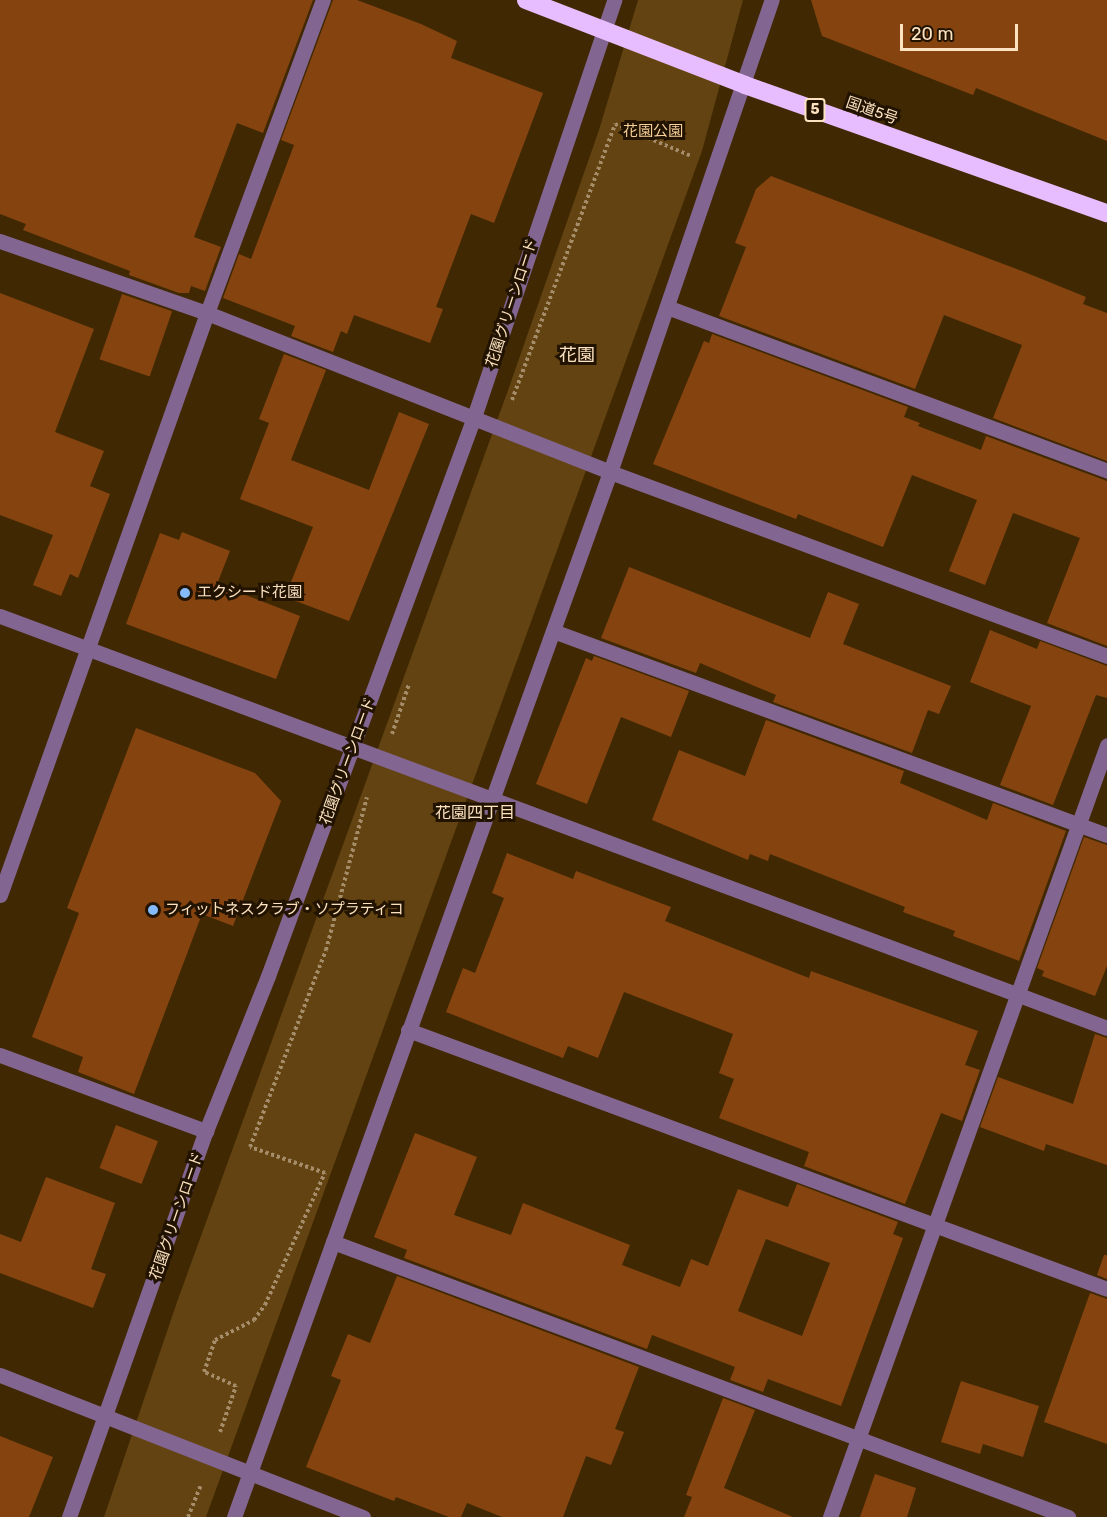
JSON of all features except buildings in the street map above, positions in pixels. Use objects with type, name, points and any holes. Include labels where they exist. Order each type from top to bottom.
[{"type":"highway","name":"国道5号","points":[[526,0],[745,85],[1107,213]]},
{"type":"street","points":[[0,895],[7,856],[86,648],[323,0]]},
{"type":"street","name":"花園グリーンロード","points":[[69,1517],[107,1418],[206,1131],[353,747],[474,417],[614,0]]},
{"type":"street","points":[[234,1517],[610,472],[717,167],[772,0]]},
{"type":"street","points":[[0,241],[207,313],[610,472],[1107,656]]},
{"type":"street","points":[[667,307],[1107,471]]},
{"type":"street","points":[[0,616],[1107,1028]]},
{"type":"street","points":[[552,631],[1107,835]]},
{"type":"street","points":[[830,1517],[1107,745]]},
{"type":"street","points":[[408,1030],[1107,1289]]},
{"type":"street","points":[[0,1055],[206,1131]]},
{"type":"street","points":[[333,1242],[858,1436],[1068,1517]]},
{"type":"street","points":[[0,1375],[363,1517]]},
{"type":"path","points":[[510,408],[615,124],[717,167]]},
{"type":"path","points":[[188,1517],[212,1458],[236,1386],[204,1372],[214,1340],[254,1320],[265,1305],[325,1173],[250,1147],[327,950],[368,794],[384,758],[410,681]]},
{"type":"green space","name":"花園公園","points":[[638,0],[743,0],[702,151],[206,1517],[104,1517],[177,1302],[507,393],[599,130]]},
{"type":"place","name":"エクシード花園","points":[[185,593]]},
{"type":"place","name":"フィットネスクラブ・ソプラティコ","points":[[153,910]]},
{"type":"district","name":"花園","points":[[577,355]]},
{"type":"district","name":"花園四丁目","points":[[475,813]]}]
